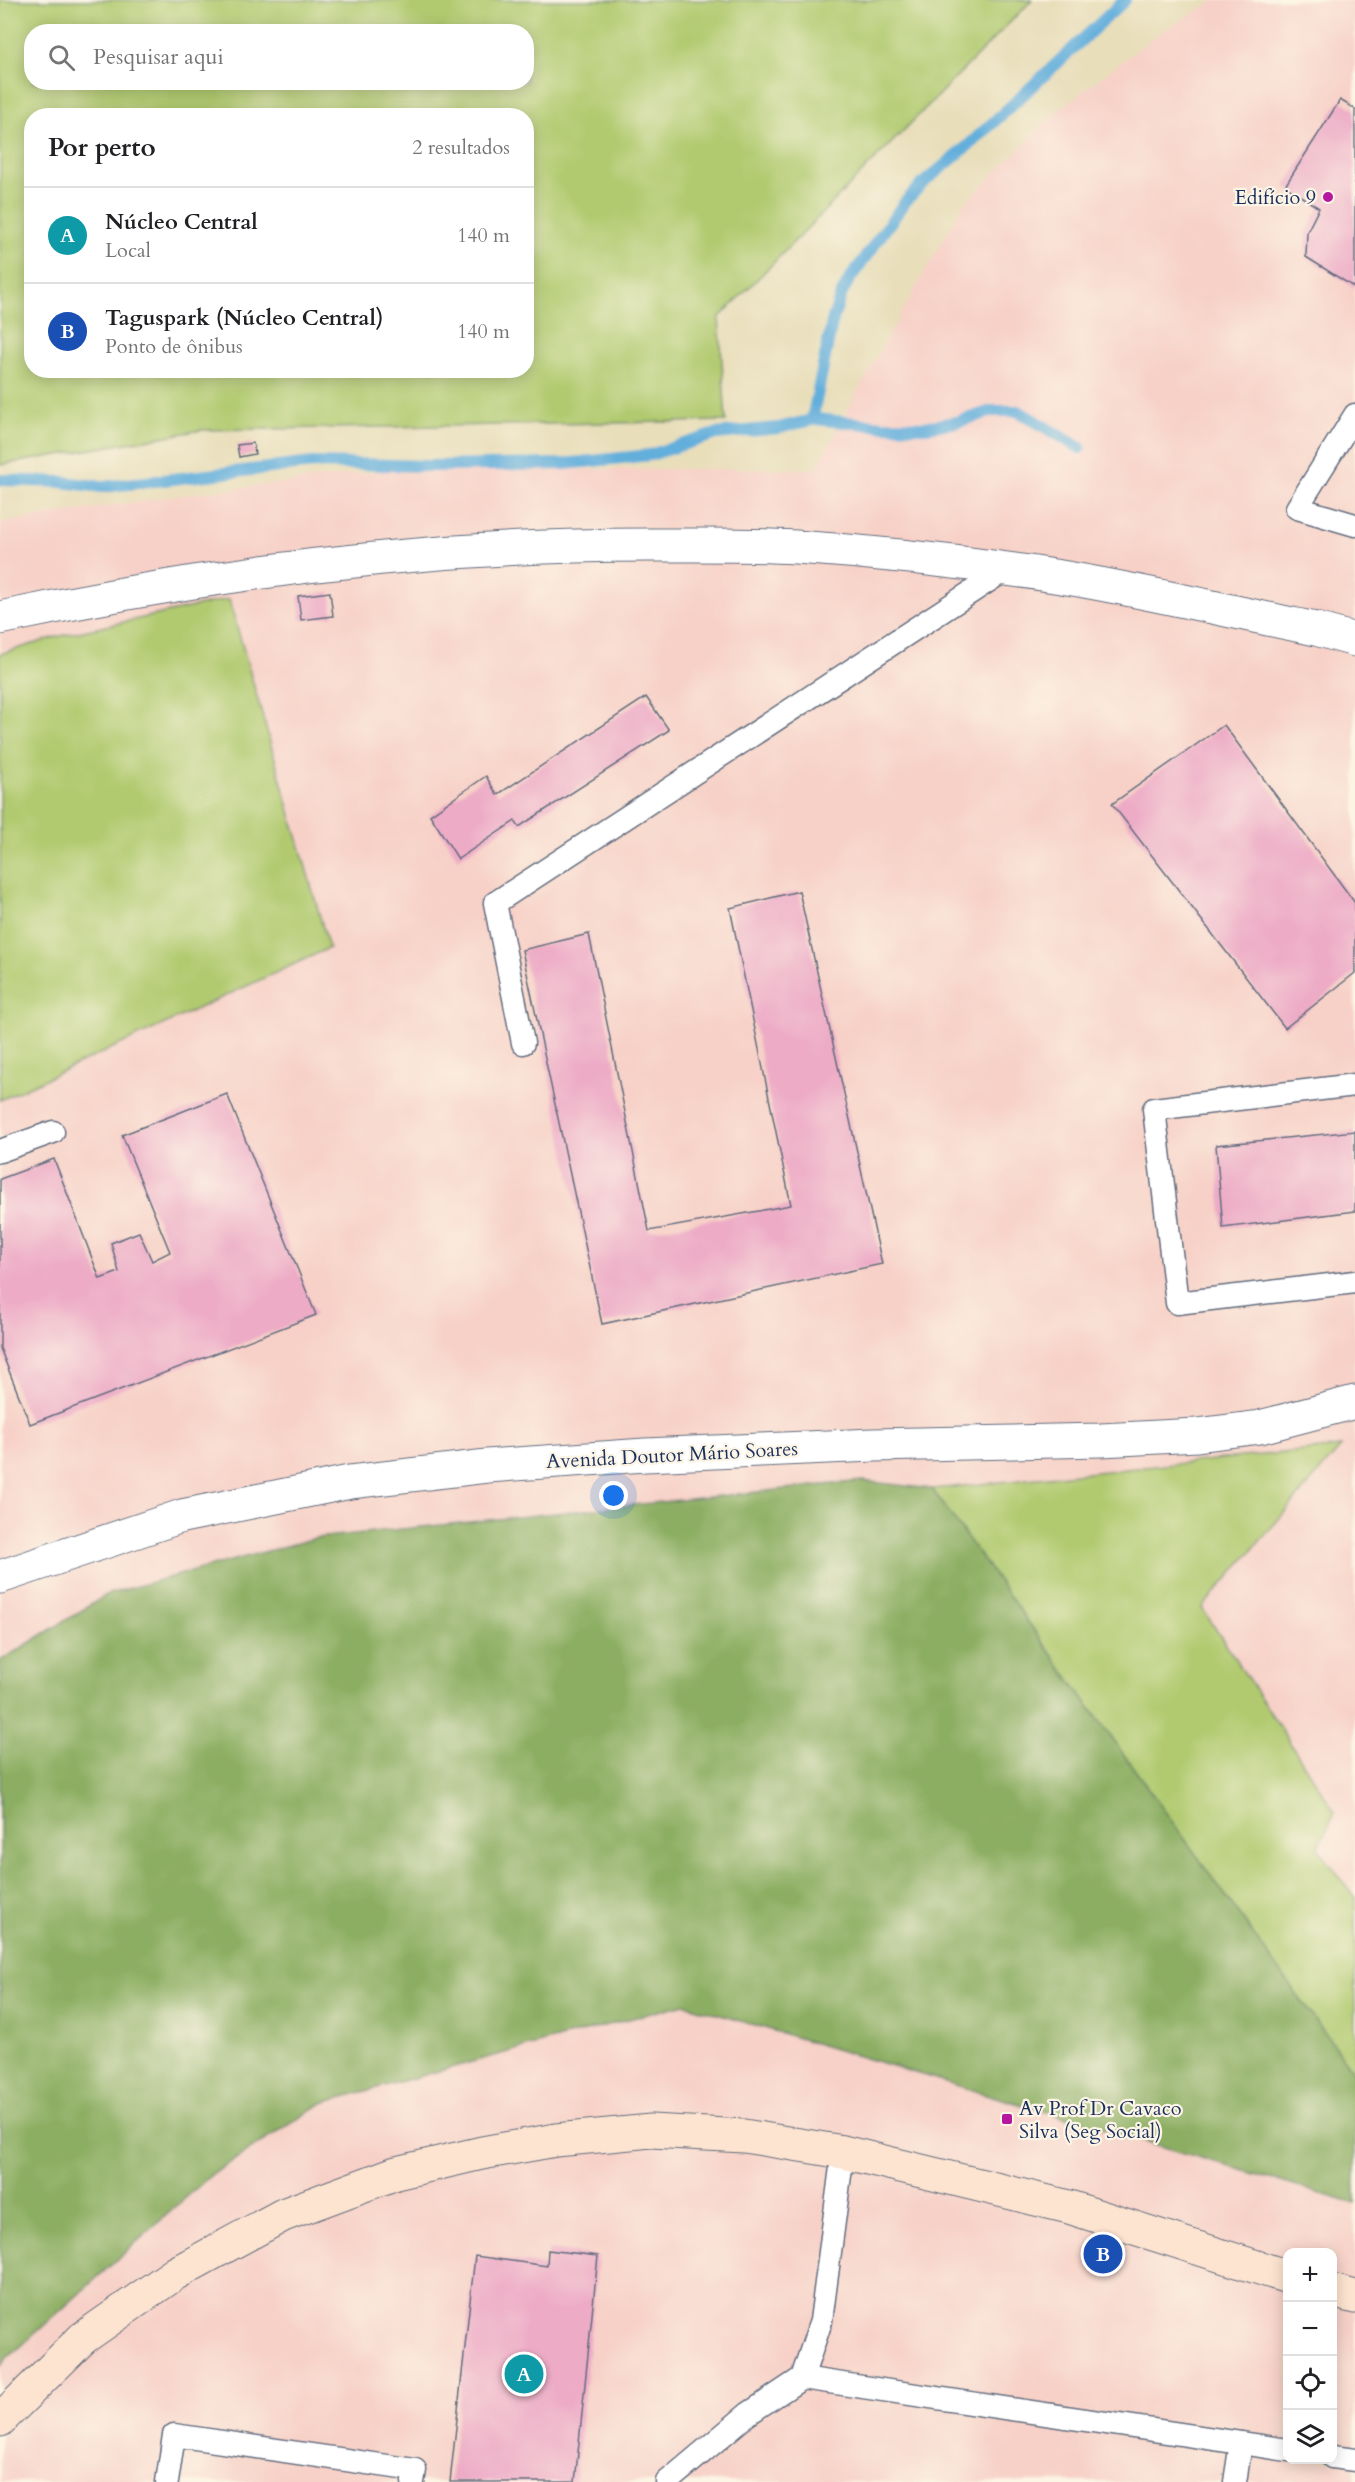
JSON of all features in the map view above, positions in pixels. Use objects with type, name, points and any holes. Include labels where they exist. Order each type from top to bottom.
[{"type":"main road","points":[[0,2421],[83,2338],[176,2273],[283,2215],[396,2173],[482,2153],[556,2140],[651,2131],[744,2136],[843,2152],[1069,2207],[1283,2276]]},
{"type":"main road","points":[[1337,2292],[1355,2297]]},
{"type":"street","points":[[0,618],[122,593],[284,567],[430,553],[566,545],[794,547],[915,558],[1075,580],[1316,629],[1355,640]]},
{"type":"street","name":"Avenida Doutor Mário Soares","points":[[0,1577],[182,1516],[350,1482],[487,1466],[645,1455],[1197,1435],[1260,1427],[1355,1402]]},
{"type":"lane","points":[[1355,415],[1297,508],[1355,525]]},
{"type":"lane","points":[[523,1043],[495,903],[1005,570]]},
{"type":"lane","points":[[1355,1085],[1154,1108],[1178,1303],[1355,1282]]},
{"type":"lane","points":[[0,1151],[53,1132]]},
{"type":"lane","points":[[667,2482],[748,2414],[802,2378],[821,2320],[843,2152]]},
{"type":"lane","points":[[802,2378],[1283,2449]]},
{"type":"lane","points":[[167,2482],[174,2435],[415,2470],[413,2482]]},
{"type":"lane","points":[[1235,2482],[1241,2443]]},
{"type":"lane","points":[[1337,2458],[1355,2460]]},
{"type":"shaded area","points":[[1215,0],[1355,0],[1355,2482],[0,2482],[0,523],[166,497],[395,469],[816,469],[962,206],[1057,111],[1158,34]]},
{"type":"green space","points":[[0,0],[1032,0],[719,318],[726,421],[202,430],[0,465]]},
{"type":"green space","points":[[229,599],[329,948],[0,1100],[0,654],[56,637]]},
{"type":"green space","points":[[1341,1447],[1202,1608],[1335,1812],[1318,1848],[1355,1897],[1355,2075],[932,1489]]},
{"type":"green space","points":[[862,1481],[932,1489],[1355,2075],[1355,2204],[684,2004],[322,2103],[211,2175],[0,2365],[0,1661],[108,1594],[316,1538]]},
{"type":"building","name":"Edifício 9","points":[[1340,100],[1355,109],[1355,288],[1306,257],[1307,232],[1319,208],[1285,186]]},
{"type":"building","points":[[253,443],[255,454],[239,457],[237,445]]},
{"type":"building","points":[[330,592],[333,616],[301,620],[298,596]]},
{"type":"building","points":[[646,697],[669,730],[519,827],[515,821],[458,859],[430,815],[486,776],[497,795]]},
{"type":"building","points":[[1224,725],[1355,903],[1355,973],[1285,1028],[1112,804]]},
{"type":"building","points":[[799,891],[882,1264],[602,1324],[522,950],[589,934],[649,1231],[791,1205],[730,908]]},
{"type":"building","points":[[227,1094],[316,1315],[30,1424],[0,1348],[0,1179],[54,1159],[100,1279],[119,1272],[111,1243],[139,1232],[152,1261],[170,1252],[122,1135]]},
{"type":"building","points":[[1355,1131],[1355,1211],[1223,1228],[1216,1145]]},
{"type":"building","points":[[548,2250],[598,2256],[575,2482],[450,2482],[475,2256],[547,2266]]},
{"type":"waterway","points":[[812,420],[833,318],[841,295],[849,280],[905,202],[1125,0]]},
{"type":"waterway","points":[[0,480],[62,482],[102,487],[313,463],[428,466],[563,464],[650,455],[716,434],[778,428],[816,419],[883,426],[925,427],[957,422],[992,411],[1018,411],[1080,448]]},
{"type":"place","name":"Edifício 9","points":[[1328,197]]},
{"type":"place","name":"Av Prof Dr Cavaco Silva (Seg Social)","points":[[1007,2119]]},
{"type":"place","name":"Taguspark (Núcleo Central)","points":[[1103,2254]]},
{"type":"place","name":"Núcleo Central","points":[[524,2374]]}]
